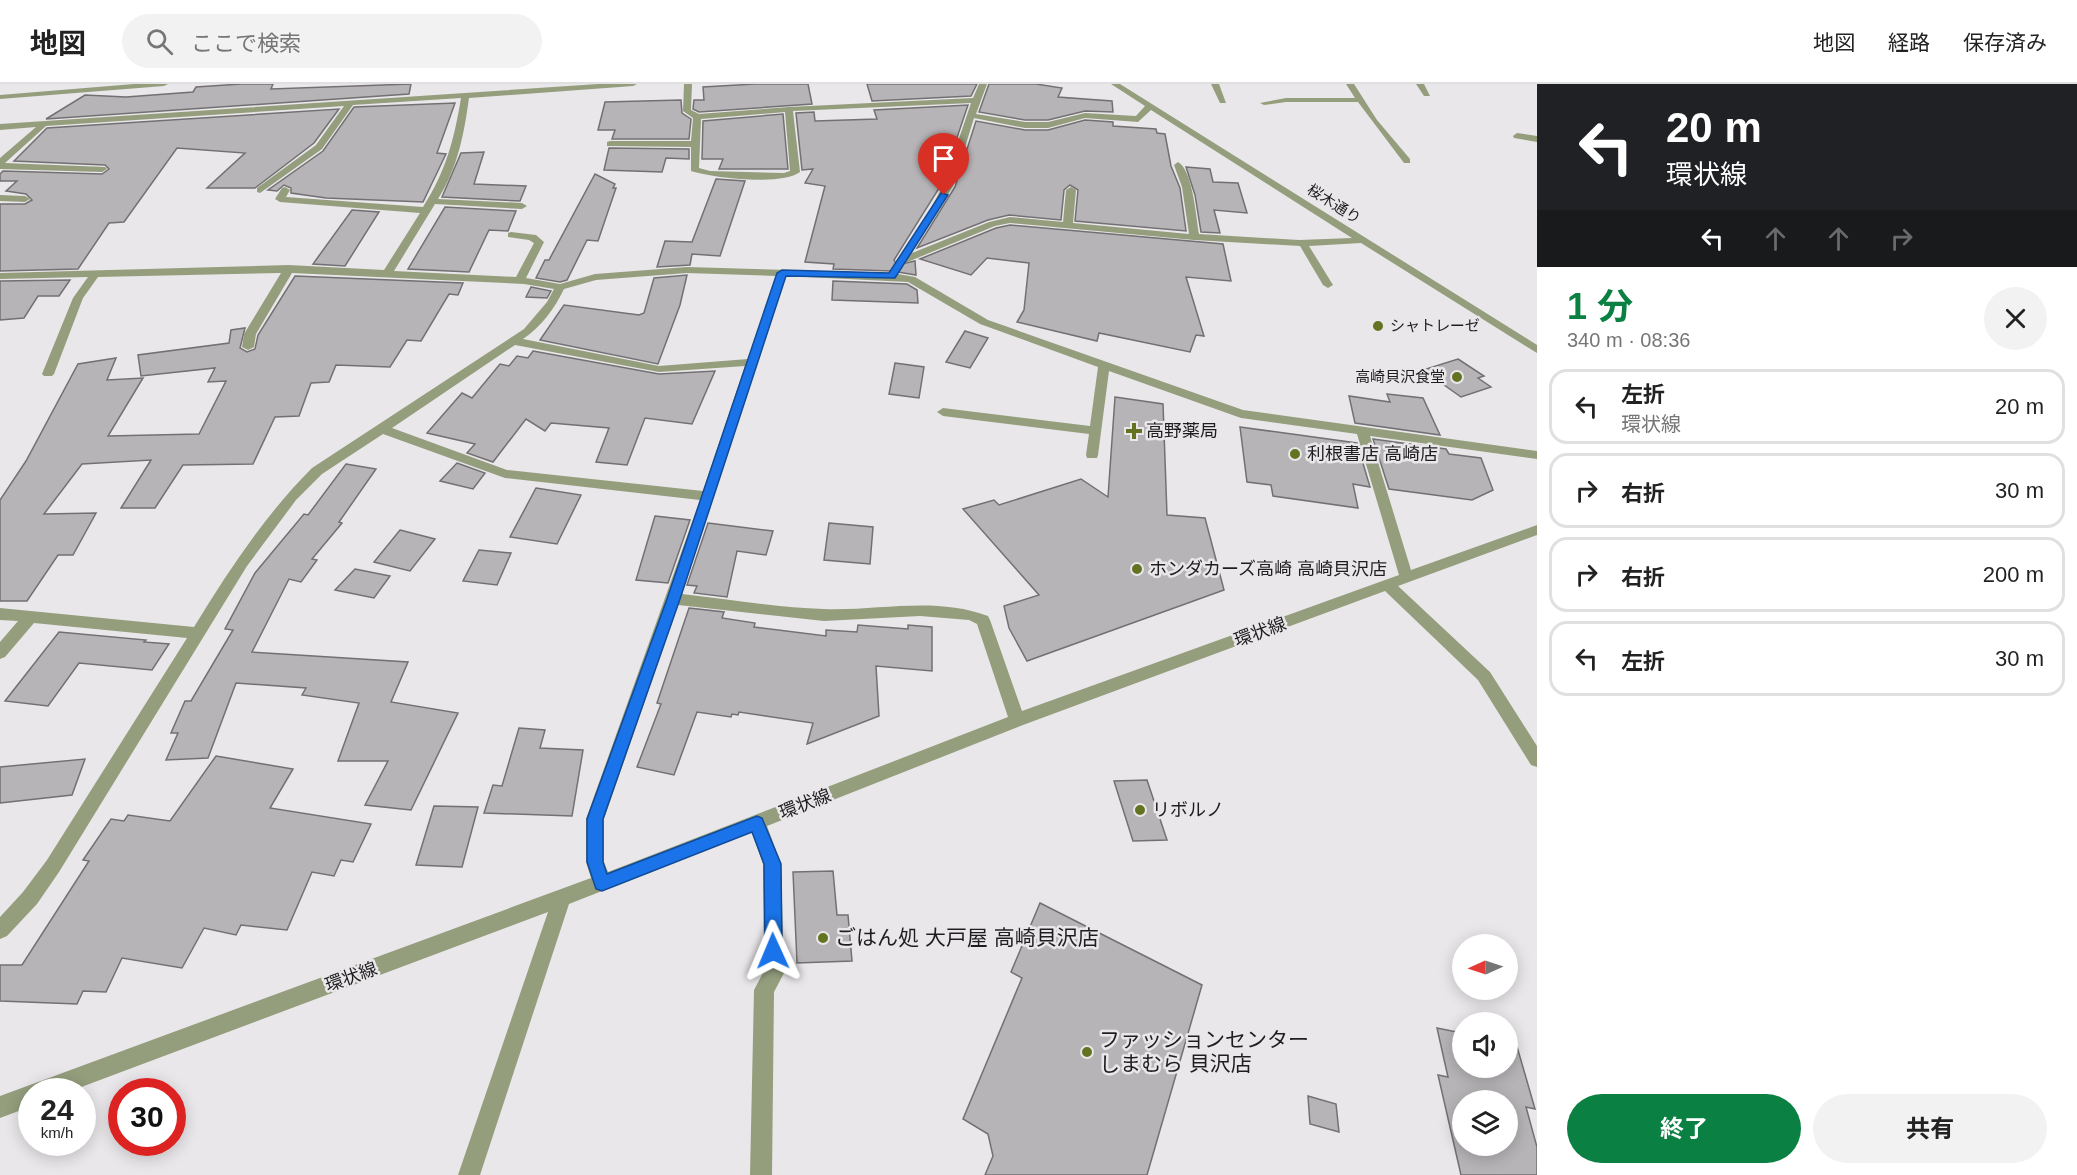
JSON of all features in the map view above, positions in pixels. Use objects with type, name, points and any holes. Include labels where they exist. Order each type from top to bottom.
[{"type":"street","points":[[0,97],[164,84]]},
{"type":"street","points":[[0,127],[350,104],[431,95],[465,96],[633,84]]},
{"type":"street","points":[[688,84],[687,111],[697,117],[789,109],[975,100]]},
{"type":"street","points":[[892,276],[938,207],[950,183],[975,100],[983,84]]},
{"type":"street","name":"桜木通り","points":[[1115,84],[1537,350]]},
{"type":"street","points":[[1215,84],[1223,101]]},
{"type":"street","points":[[1350,84],[1407,161]]},
{"type":"street","points":[[1420,84],[1427,94]]},
{"type":"street","points":[[387,273],[445,180],[453,159],[465,96]]},
{"type":"street","points":[[1264,103],[1286,100],[1360,100]]},
{"type":"street","points":[[260,190],[319,147],[350,104]]},
{"type":"street","points":[[970,116],[1048,125],[1085,115],[1138,119],[1150,106]]},
{"type":"street","points":[[697,117],[694,169],[709,174],[785,176],[795,172],[789,109]]},
{"type":"street","points":[[0,165],[42,126]]},
{"type":"street","points":[[1517,136],[1537,139]]},
{"type":"street","points":[[610,144],[696,144]]},
{"type":"street","points":[[0,165],[102,170]]},
{"type":"street","points":[[1178,165],[1187,187],[1194,237]]},
{"type":"street","points":[[285,190],[280,198],[323,204],[426,210]]},
{"type":"street","points":[[1068,224],[1071,190]]},
{"type":"street","points":[[0,198],[26,199]]},
{"type":"street","points":[[432,201],[522,206]]},
{"type":"street","points":[[902,260],[992,224],[1010,220],[1194,237],[1303,243],[1363,240]]},
{"type":"street","points":[[511,235],[532,237],[539,242],[519,281]]},
{"type":"street","points":[[1303,243],[1328,285]]},
{"type":"street","points":[[248,347],[250,334],[289,268]]},
{"type":"street","points":[[0,276],[289,268],[519,281],[560,287],[595,277],[650,272],[727,270],[892,276],[910,279],[923,285],[984,322],[1241,414],[1537,455]]},
{"type":"street","points":[[48,374],[78,298],[96,273]]},
{"type":"street","points":[[602,884],[595,862],[595,819],[673,599],[782,273]]},
{"type":"street","points":[[0,930],[30,898],[53,866],[242,562],[291,497],[317,471],[345,451],[382,429],[528,331],[552,303],[560,287]]},
{"type":"street","points":[[514,341],[660,369],[753,362]]},
{"type":"street","points":[[1092,455],[1104,365]]},
{"type":"street","points":[[943,412],[1095,431]]},
{"type":"street","points":[[382,429],[505,474],[708,496]]},
{"type":"street","points":[[1362,431],[1407,579]]},
{"type":"street","name":"環状線","points":[[78,1078],[602,884],[1017,720],[1537,530]]},
{"type":"street","points":[[1387,585],[1484,676],[1537,760]]},
{"type":"street","points":[[673,599],[824,615],[920,610],[970,615],[983,620],[1017,720]]},
{"type":"street","points":[[0,614],[198,633]]},
{"type":"street","points":[[0,653],[30,617]]},
{"type":"street","points":[[757,823],[772,864],[773,875],[774,973],[764,990],[761,1175]]},
{"type":"street","points":[[469,1175],[562,898]]},
{"type":"street","points":[[0,1107],[18,1100]]},
{"type":"building","points":[[273,84],[271,89],[411,84],[409,94],[46,119],[85,95],[126,97],[193,92],[196,87]]},
{"type":"building","points":[[808,84],[812,104],[699,112],[693,109],[694,100],[704,100],[703,87]]},
{"type":"building","points":[[867,84],[977,84],[971,96],[872,101]]},
{"type":"building","points":[[989,84],[1036,84],[1062,88],[1058,97],[1112,101],[1113,112],[1085,111],[1048,120],[1025,120],[979,112]]},
{"type":"building","points":[[681,100],[682,113],[691,119],[689,139],[612,139],[615,130],[598,130],[605,102]]},
{"type":"building","points":[[455,103],[437,153],[446,154],[423,202],[326,198],[291,193],[291,188],[284,185],[277,191],[268,190],[323,151],[354,107]]},
{"type":"building","points":[[968,105],[941,185],[894,260],[897,265],[915,261],[916,275],[892,271],[833,269],[834,264],[805,262],[825,186],[805,183],[813,169],[802,170],[796,113],[814,112],[815,121],[877,119],[874,110]]},
{"type":"building","points":[[339,109],[314,143],[255,188],[207,188],[245,153],[177,148],[124,222],[109,223],[78,269],[0,271],[0,204],[25,204],[32,200],[26,194],[6,191],[17,181],[0,181],[0,174],[3,171],[102,174],[109,169],[105,165],[14,161],[47,128]]},
{"type":"building","points":[[783,114],[788,169],[719,169],[723,159],[702,159],[703,121]]},
{"type":"building","points":[[1085,120],[1113,122],[1113,126],[1156,129],[1157,133],[1165,134],[1171,166],[1180,188],[1186,231],[1075,221],[1078,190],[1070,185],[1064,190],[1061,220],[1009,215],[988,220],[917,248],[955,187],[976,121],[1025,130],[1048,130]]},
{"type":"building","points":[[609,148],[689,149],[689,159],[666,158],[662,172],[604,170]]},
{"type":"building","points":[[484,152],[474,184],[526,186],[520,201],[442,197],[461,153]]},
{"type":"building","points":[[1186,167],[1210,169],[1213,182],[1238,183],[1247,213],[1214,210],[1220,233],[1201,232],[1195,195]]},
{"type":"building","points":[[595,174],[615,184],[613,188],[616,188],[598,241],[587,240],[567,280],[560,282],[536,278],[545,260],[549,260]]},
{"type":"building","points":[[716,179],[745,181],[720,256],[692,254],[690,265],[657,267],[665,241],[692,242]]},
{"type":"building","points":[[445,207],[516,211],[508,231],[489,230],[469,272],[408,269]]},
{"type":"building","points":[[352,210],[379,212],[345,266],[313,264]]},
{"type":"building","points":[[1010,225],[1223,244],[1231,281],[1186,277],[1204,336],[1196,335],[1190,352],[1099,333],[1097,341],[1017,322],[1024,310],[1029,263],[987,258],[971,275],[920,259],[996,228]]},
{"type":"building","points":[[687,275],[680,305],[658,364],[540,340],[564,305],[639,315],[644,313],[654,278]]},
{"type":"building","points":[[295,276],[463,283],[458,295],[449,294],[421,341],[407,340],[390,367],[336,365],[329,382],[311,383],[299,416],[275,417],[253,464],[183,465],[155,508],[121,508],[151,460],[82,464],[44,514],[96,513],[73,555],[58,555],[27,601],[0,601],[0,500],[26,461],[78,364],[116,358],[107,380],[143,378],[108,436],[199,434],[226,381],[208,382],[215,368],[141,376],[138,355],[229,343],[231,330],[245,328],[240,348],[247,352],[255,349],[258,335]]},
{"type":"building","points":[[70,280],[59,296],[38,296],[24,318],[0,320],[0,281]]},
{"type":"building","points":[[833,281],[907,284],[917,290],[918,303],[832,300]]},
{"type":"building","points":[[531,287],[551,291],[547,298],[526,297]]},
{"type":"building","points":[[965,331],[988,338],[970,368],[946,362]]},
{"type":"building","points":[[533,351],[659,374],[715,371],[692,424],[645,418],[627,465],[596,462],[609,428],[551,423],[545,431],[526,419],[493,462],[467,453],[475,444],[427,433],[462,393],[472,398],[500,364],[509,366],[517,356],[528,358]]},
{"type":"building","name":"高崎貝沢食堂","points":[[1458,359],[1484,376],[1478,378],[1491,387],[1461,397],[1423,370]]},
{"type":"building","points":[[895,363],[924,367],[919,398],[889,394]]},
{"type":"building","points":[[1387,394],[1423,398],[1440,435],[1355,423],[1349,396],[1390,402]]},
{"type":"building","name":"ホンダカーズ高崎 高崎貝沢店","points":[[1115,397],[1163,404],[1167,515],[1205,518],[1224,590],[1027,661],[1009,628],[1004,606],[1039,595],[963,509],[994,500],[999,505],[1081,479],[1108,497]]},
{"type":"building","name":"利根書店 高崎店","points":[[1240,427],[1357,443],[1370,487],[1353,484],[1358,508],[1273,496],[1271,485],[1247,482]]},
{"type":"building","points":[[1373,439],[1446,449],[1449,454],[1481,458],[1493,490],[1472,500],[1389,489]]},
{"type":"building","points":[[457,463],[485,473],[473,489],[440,481]]},
{"type":"building","points":[[346,464],[376,469],[339,522],[342,523],[312,559],[317,560],[301,582],[289,579],[252,652],[408,662],[391,702],[458,713],[411,810],[365,805],[388,761],[338,761],[359,703],[302,695],[306,688],[236,683],[208,758],[166,760],[178,733],[171,733],[185,701],[191,701],[233,630],[225,629],[255,573],[304,514],[308,515]]},
{"type":"building","points":[[536,488],[581,495],[557,544],[510,537]]},
{"type":"building","points":[[655,516],[690,520],[668,583],[636,580]]},
{"type":"building","points":[[708,523],[773,531],[766,555],[737,551],[727,597],[694,593],[697,586],[687,585]]},
{"type":"building","points":[[829,523],[873,527],[870,564],[824,560]]},
{"type":"building","points":[[400,530],[435,539],[410,571],[374,562]]},
{"type":"building","points":[[479,550],[511,553],[497,585],[463,581]]},
{"type":"building","points":[[355,569],[390,576],[374,598],[335,590]]},
{"type":"building","points":[[689,608],[724,612],[722,618],[755,623],[754,627],[826,636],[826,630],[857,632],[858,625],[908,629],[908,625],[932,627],[932,671],[876,666],[879,716],[807,744],[813,723],[739,712],[738,715],[732,714],[731,717],[697,712],[674,775],[637,767],[661,704],[657,703]]},
{"type":"building","points":[[59,632],[169,644],[152,670],[79,663],[48,706],[5,701]]},
{"type":"building","points":[[519,728],[545,730],[540,748],[583,750],[572,816],[484,813],[493,785],[502,786]]},
{"type":"building","points":[[216,756],[293,769],[270,808],[371,824],[353,862],[341,860],[334,876],[312,872],[287,930],[241,925],[236,935],[204,928],[182,968],[122,958],[106,992],[83,991],[77,1004],[0,1001],[0,965],[22,965],[89,861],[83,860],[111,819],[124,821],[128,815],[170,821]]},
{"type":"building","points":[[85,759],[72,795],[0,803],[0,767]]},
{"type":"building","name":"リボルノ","points":[[1147,780],[1167,840],[1133,841],[1114,781]]},
{"type":"building","points":[[434,806],[478,807],[462,867],[416,865]]},
{"type":"building","name":"ごはん処 大戸屋 高崎貝沢店","points":[[833,871],[837,915],[848,915],[852,961],[797,963],[793,872]]},
{"type":"building","name":"ファッションセンター しまむら 貝沢店","points":[[1040,903],[1202,985],[1147,1175],[985,1175],[993,1156],[988,1134],[963,1119],[1022,978],[1011,972]]},
{"type":"building","points":[[1437,1028],[1452,1031],[1452,1078],[1518,1078],[1518,1050],[1535,1109],[1526,1107],[1537,1147],[1537,1175],[1461,1175],[1457,1156],[1518,1156],[1518,1090],[1452,1090],[1452,1136],[1438,1075],[1448,1077]]},
{"type":"building","points":[[1308,1096],[1336,1104],[1339,1132],[1310,1124]]},
{"type":"place","name":"シャトレーゼ","points":[[1378,326]]},
{"type":"place","name":"高崎貝沢食堂","points":[[1457,377]]},
{"type":"place","name":"高野薬局","points":[[1134,431]]},
{"type":"place","name":"利根書店 高崎店","points":[[1295,454]]},
{"type":"place","name":"ホンダカーズ高崎 高崎貝沢店","points":[[1137,569]]},
{"type":"place","name":"リボルノ","points":[[1140,810]]},
{"type":"place","name":"ごはん処 大戸屋 高崎貝沢店","points":[[823,938]]},
{"type":"place","name":"ファッションセンター しまむら 貝沢店","points":[[1087,1052]]},
{"type":"route","points":[[773,951],[772,864],[757,823],[602,884],[595,862],[595,819],[673,599],[782,273],[892,276],[944,195]]}]
